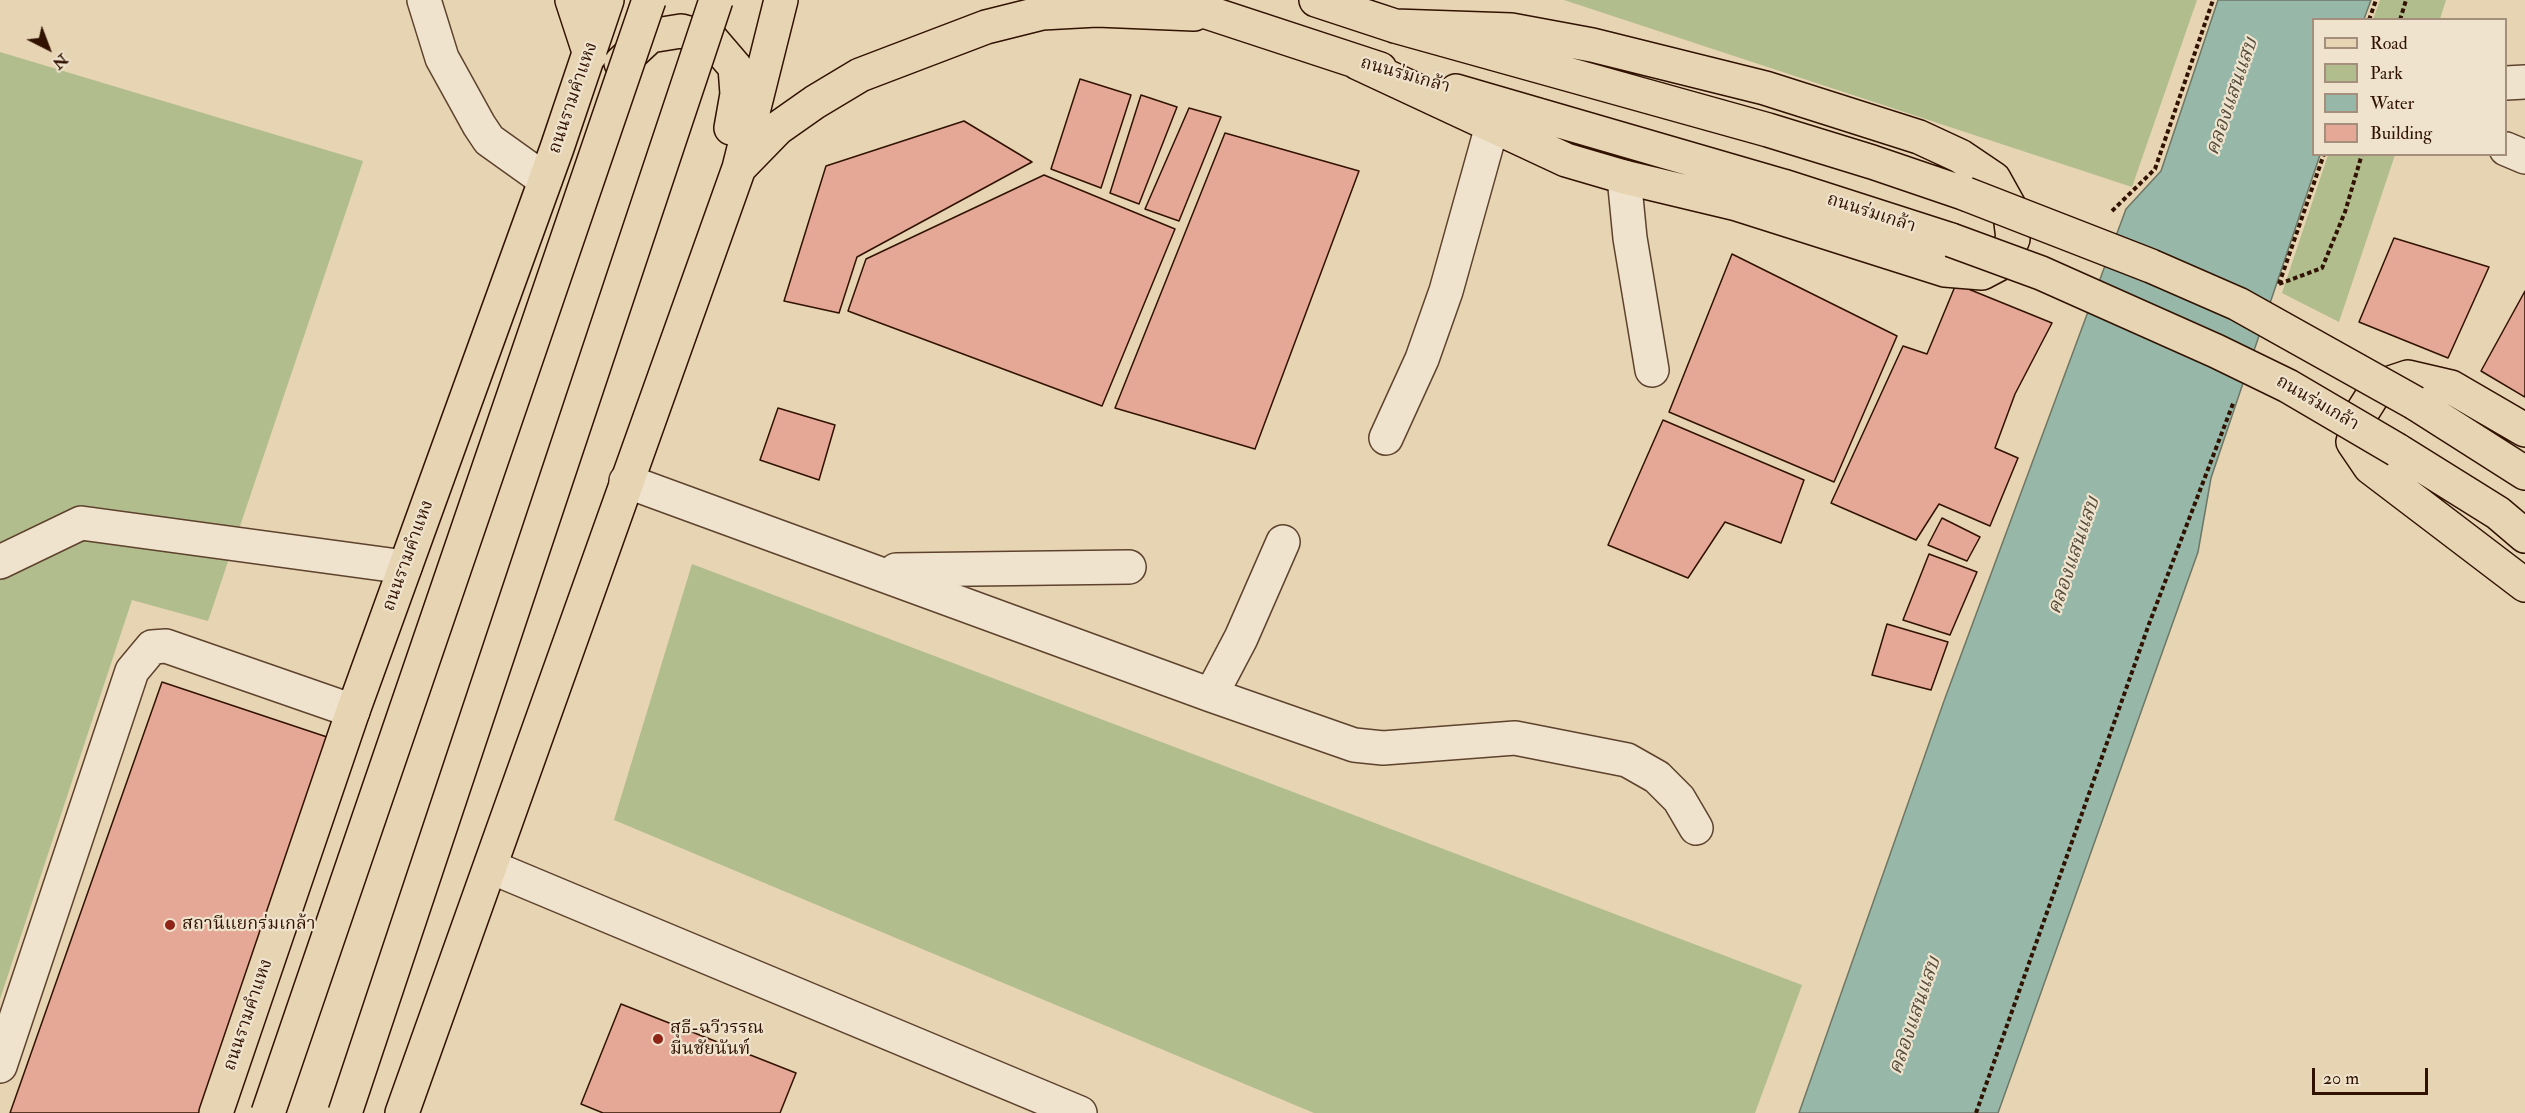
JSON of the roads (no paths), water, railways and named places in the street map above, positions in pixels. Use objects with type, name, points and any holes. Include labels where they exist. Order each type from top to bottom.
[{"type":"main road","points":[[572,0],[590,55]]},
{"type":"main road","name":"ถนนรามคำแหง","points":[[216,1113],[353,711],[557,148],[608,0]]},
{"type":"main road","points":[[267,1113],[649,0]]},
{"type":"main road","points":[[345,1113],[717,0]]},
{"type":"main road","points":[[402,1113],[739,168],[781,0]]},
{"type":"main road","name":"ถนนร่มเกล้า","points":[[1170,0],[1358,63],[1783,186],[1951,240],[2041,273],[2216,351],[2288,386],[2498,513],[2525,536]]},
{"type":"main road","points":[[1316,0],[1395,26],[1768,130],[1872,162],[1966,194],[2079,238],[2238,304],[2415,403],[2525,473]]},
{"type":"main road","points":[[739,168],[778,128],[860,75],[987,27],[1042,13],[1097,10],[1213,14]]},
{"type":"main road","points":[[1358,63],[1566,160],[1624,177],[1737,204],[1945,270],[1982,273],[2001,263],[2013,239],[2009,206],[1994,179],[1960,156],[1919,137],[1765,88],[1592,45],[1511,30],[1395,26]]},
{"type":"main road","points":[[557,148],[627,55],[650,36],[681,31],[711,39],[735,67],[737,94],[712,240]]},
{"type":"main road","points":[[2525,430],[2451,387],[2408,377],[2378,387],[2361,414],[2353,442],[2370,466],[2525,585]]},
{"type":"street","points":[[424,0],[442,58],[479,126],[489,140],[545,180]]},
{"type":"street","points":[[2507,83],[2525,82]]},
{"type":"street","points":[[1386,438],[1422,359],[1446,291],[1492,126]]},
{"type":"street","points":[[2507,150],[2525,157]]},
{"type":"street","points":[[1624,177],[1630,238],[1652,370]]},
{"type":"street","points":[[626,481],[1354,745],[1383,748],[1515,738],[1627,760],[1657,777],[1679,799],[1696,828]]},
{"type":"street","points":[[0,562],[81,523],[405,567]]},
{"type":"street","points":[[1211,695],[1242,638],[1283,542]]},
{"type":"street","points":[[876,571],[1129,567]]},
{"type":"street","points":[[0,1065],[132,672],[152,647],[166,646],[353,711]]},
{"type":"street","points":[[491,867],[1080,1113]]},
{"type":"water","name":"คลองแสนแสบ","points":[[2218,0],[2371,0],[2364,18],[2312,18],[2312,156],[2320,156],[2211,478],[2198,552],[1998,1113],[1799,1113],[1944,701],[2126,209],[2161,171]]},
{"type":"place","name":"สถานีแยกร่มเกล้า","points":[[170,925]]},
{"type":"place","name":"สุธี-ฉวีวรรณ มีนชัยนันท์","points":[[658,1039]]}]
